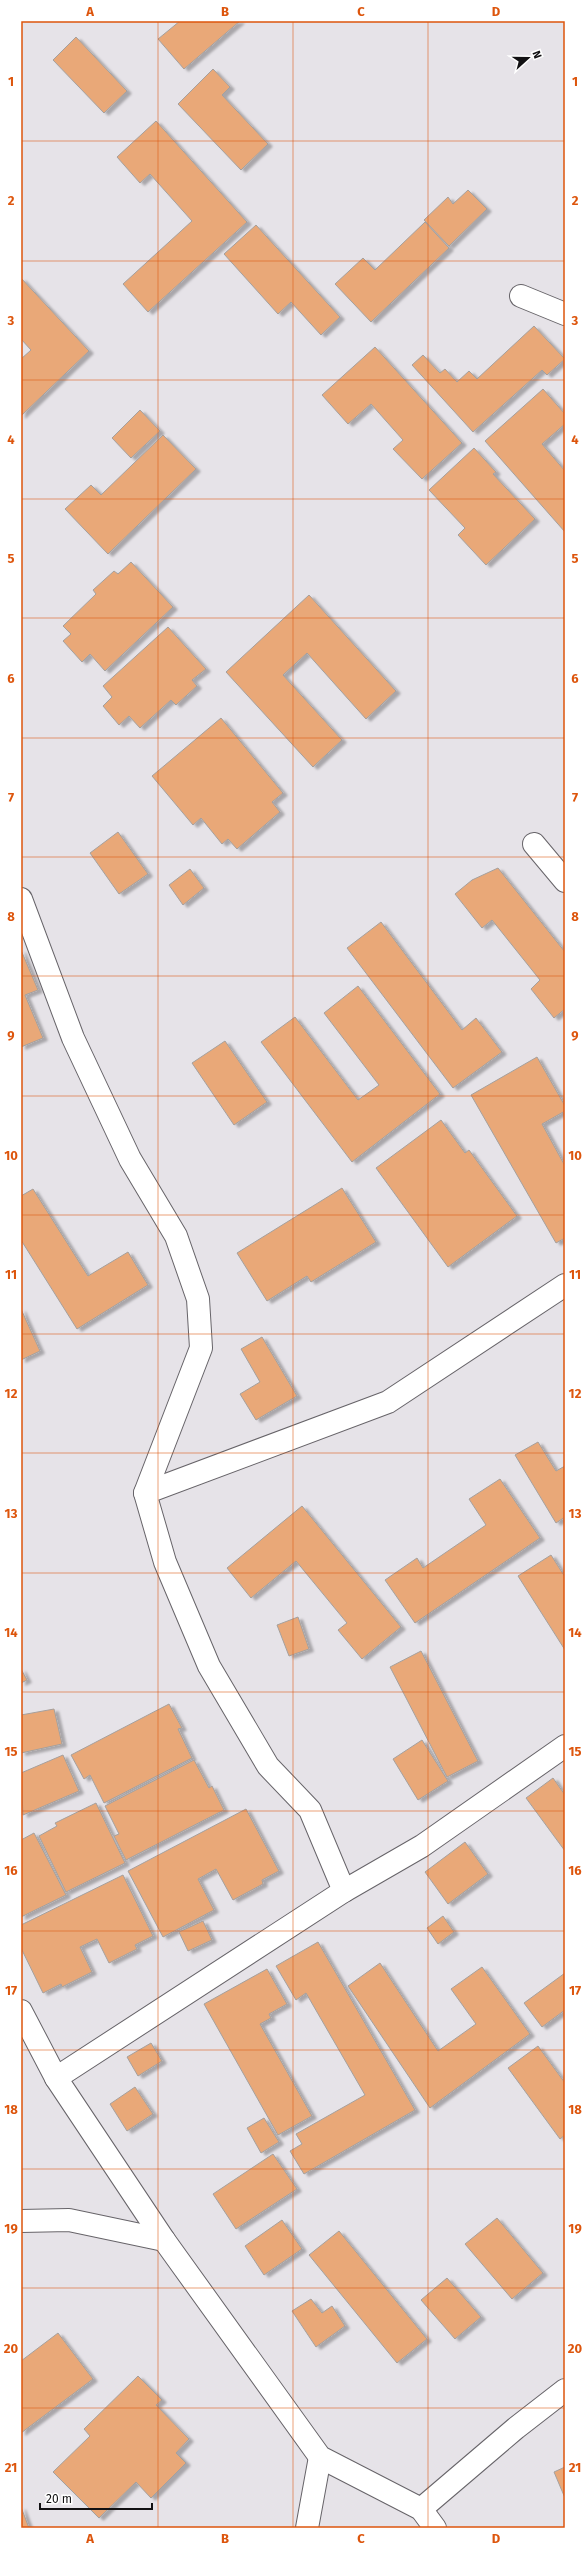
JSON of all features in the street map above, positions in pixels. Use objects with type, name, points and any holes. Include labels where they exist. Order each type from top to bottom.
[{"type":"street","points":[[521,296],[565,314]]},
{"type":"street","points":[[534,844],[565,881]]},
{"type":"street","points":[[21,900],[73,1038],[130,1159],[176,1236],[198,1299],[201,1348],[145,1493],[165,1562],[209,1666],[268,1766],[310,1810],[344,1891]]},
{"type":"street","points":[[145,1493],[388,1402],[565,1285]]},
{"type":"street","points":[[56,2078],[344,1891],[422,1846],[565,1746]]},
{"type":"street","points":[[21,2011],[56,2078],[164,2240],[320,2457],[421,2509],[435,2528]]},
{"type":"street","points":[[21,2221],[69,2220],[164,2240]]},
{"type":"street","points":[[421,2509],[516,2428],[565,2390]]},
{"type":"street","points":[[307,2528],[320,2457]]},
{"type":"building","points":[[180,21],[240,21],[184,69],[158,39]]},
{"type":"building","points":[[76,37],[127,91],[104,113],[53,60]]},
{"type":"building","points":[[213,69],[230,87],[222,95],[268,144],[241,170],[178,104]]},
{"type":"building","points":[[156,121],[247,222],[148,312],[123,284],[192,221],[150,174],[140,183],[117,157]]},
{"type":"building","points":[[468,190],[487,209],[449,246],[424,220],[448,197],[453,204]]},
{"type":"building","points":[[425,222],[449,248],[371,322],[335,284],[363,258],[375,270]]},
{"type":"building","points":[[256,225],[340,317],[321,335],[291,302],[278,314],[224,254]]},
{"type":"building","points":[[21,278],[89,351],[21,416],[21,359],[31,350],[21,339]]},
{"type":"building","points":[[534,326],[565,359],[547,375],[542,370],[473,432],[412,365],[423,355],[440,373],[445,369],[457,382],[469,371],[477,379]]},
{"type":"building","points":[[375,347],[462,443],[422,479],[393,449],[403,440],[371,404],[348,424],[322,395]]},
{"type":"building","points":[[543,389],[565,414],[565,424],[542,444],[565,471],[565,532],[485,441]]},
{"type":"building","points":[[140,410],[160,431],[131,458],[112,438]]},
{"type":"building","points":[[163,435],[196,469],[108,554],[65,509],[91,485],[101,495]]},
{"type":"building","points":[[474,448],[496,472],[493,474],[535,519],[486,565],[458,535],[465,528],[429,490]]},
{"type":"building","points":[[131,562],[173,607],[105,671],[90,654],[82,662],[63,641],[71,634],[63,626],[96,594],[93,590],[114,571],[118,574]]},
{"type":"building","points":[[309,595],[396,691],[366,719],[307,653],[283,675],[342,740],[313,767],[226,672]]},
{"type":"building","points":[[168,627],[206,669],[192,680],[197,686],[176,705],[171,700],[140,728],[129,716],[119,725],[103,706],[112,697],[103,686]]},
{"type":"building","points":[[221,718],[283,793],[272,802],[280,812],[237,849],[228,839],[222,844],[201,818],[193,825],[152,776]]},
{"type":"building","points":[[118,832],[148,874],[119,894],[90,853]]},
{"type":"building","points":[[498,868],[565,952],[565,1009],[554,1018],[531,989],[540,980],[492,920],[482,928],[455,894],[472,880]]},
{"type":"building","points":[[190,869],[204,888],[183,905],[169,885]]},
{"type":"building","points":[[381,922],[462,1030],[476,1018],[502,1052],[453,1088],[347,948]]},
{"type":"building","points":[[21,950],[38,990],[25,995],[43,1038],[21,1047]]},
{"type":"building","points":[[358,986],[440,1094],[352,1162],[261,1042],[295,1017],[358,1100],[379,1085],[324,1013]]},
{"type":"building","points":[[225,1041],[267,1102],[234,1125],[192,1063]]},
{"type":"building","points":[[537,1057],[565,1106],[565,1111],[542,1124],[565,1166],[565,1238],[556,1243],[471,1095]]},
{"type":"building","points":[[441,1120],[465,1153],[469,1150],[517,1216],[448,1267],[376,1168]]},
{"type":"building","points":[[342,1188],[376,1242],[311,1282],[307,1276],[267,1301],[237,1253]]},
{"type":"building","points":[[33,1189],[88,1276],[128,1252],[148,1285],[77,1329],[21,1240],[21,1196]]},
{"type":"building","points":[[21,1309],[40,1351],[21,1360]]},
{"type":"building","points":[[262,1337],[297,1396],[256,1420],[240,1394],[260,1382],[241,1349]]},
{"type":"building","points":[[538,1442],[556,1471],[565,1466],[565,1517],[556,1523],[515,1455]]},
{"type":"building","points":[[500,1479],[540,1538],[415,1623],[385,1580],[417,1558],[423,1568],[486,1525],[469,1499]]},
{"type":"building","points":[[302,1506],[401,1627],[362,1659],[338,1630],[347,1623],[296,1561],[251,1598],[227,1568]]},
{"type":"building","points":[[551,1555],[565,1577],[565,1650],[518,1576]]},
{"type":"building","points":[[298,1617],[309,1649],[289,1656],[277,1625]]},
{"type":"building","points":[[421,1651],[478,1761],[447,1777],[390,1667]]},
{"type":"building","points":[[21,1669],[27,1680],[21,1683]]},
{"type":"building","points":[[169,1704],[182,1728],[178,1729],[192,1758],[104,1803],[90,1775],[84,1779],[71,1755]]},
{"type":"building","points":[[54,1709],[62,1744],[21,1753],[21,1715]]},
{"type":"building","points":[[422,1740],[448,1781],[418,1800],[393,1759]]},
{"type":"building","points":[[63,1755],[79,1791],[23,1815],[21,1773]]},
{"type":"building","points":[[194,1760],[209,1788],[212,1786],[224,1810],[126,1860],[114,1836],[119,1834],[105,1806]]},
{"type":"building","points":[[553,1778],[565,1795],[565,1851],[526,1798]]},
{"type":"building","points":[[96,1803],[125,1863],[66,1892],[39,1836],[57,1826],[55,1823]]},
{"type":"building","points":[[246,1809],[279,1871],[262,1880],[263,1884],[233,1900],[216,1869],[198,1879],[214,1910],[163,1937],[128,1871]]},
{"type":"building","points":[[34,1833],[66,1895],[21,1917],[21,1840]]},
{"type":"building","points":[[465,1842],[488,1874],[448,1904],[425,1872]]},
{"type":"building","points":[[123,1875],[153,1936],[135,1945],[137,1949],[109,1963],[97,1939],[80,1947],[92,1972],[62,1987],[61,1984],[43,1993],[21,1948],[21,1925]]},
{"type":"building","points":[[443,1916],[454,1932],[438,1944],[427,1928]]},
{"type":"building","points":[[203,1921],[212,1940],[188,1951],[179,1932]]},
{"type":"building","points":[[318,1942],[415,2110],[304,2174],[290,2151],[302,2144],[296,2134],[365,2095],[306,1993],[296,2000],[276,1966]]},
{"type":"building","points":[[380,1963],[438,2051],[476,2024],[451,1989],[482,1967],[530,2034],[430,2108],[348,1986]]},
{"type":"building","points":[[267,1969],[287,2004],[269,2014],[271,2018],[260,2024],[312,2116],[278,2135],[204,2004]]},
{"type":"building","points":[[565,1973],[565,2010],[542,2027],[524,2003]]},
{"type":"building","points":[[151,2043],[162,2061],[138,2076],[127,2057]]},
{"type":"building","points":[[538,2046],[565,2083],[565,2135],[560,2139],[508,2068]]},
{"type":"building","points":[[135,2087],[153,2114],[127,2131],[110,2104]]},
{"type":"building","points":[[264,2118],[279,2142],[261,2153],[247,2128]]},
{"type":"building","points":[[273,2154],[297,2189],[236,2229],[213,2194]]},
{"type":"building","points":[[497,2218],[543,2273],[512,2299],[465,2244]]},
{"type":"building","points":[[282,2220],[302,2249],[264,2275],[245,2246]]},
{"type":"building","points":[[339,2231],[427,2339],[397,2363],[309,2255]]},
{"type":"building","points":[[447,2278],[481,2317],[455,2339],[421,2300]]},
{"type":"building","points":[[311,2299],[322,2313],[332,2306],[345,2326],[316,2347],[292,2311]]},
{"type":"building","points":[[58,2333],[93,2379],[21,2433],[21,2361]]},
{"type":"building","points":[[138,2376],[162,2400],[156,2405],[189,2439],[176,2453],[186,2463],[151,2498],[136,2482],[99,2518],[53,2472],[90,2436],[84,2429]]},
{"type":"building","points":[[565,2467],[565,2498],[554,2472]]},
{"type":"building","points":[[21,2507],[29,2528],[21,2528]]}]
